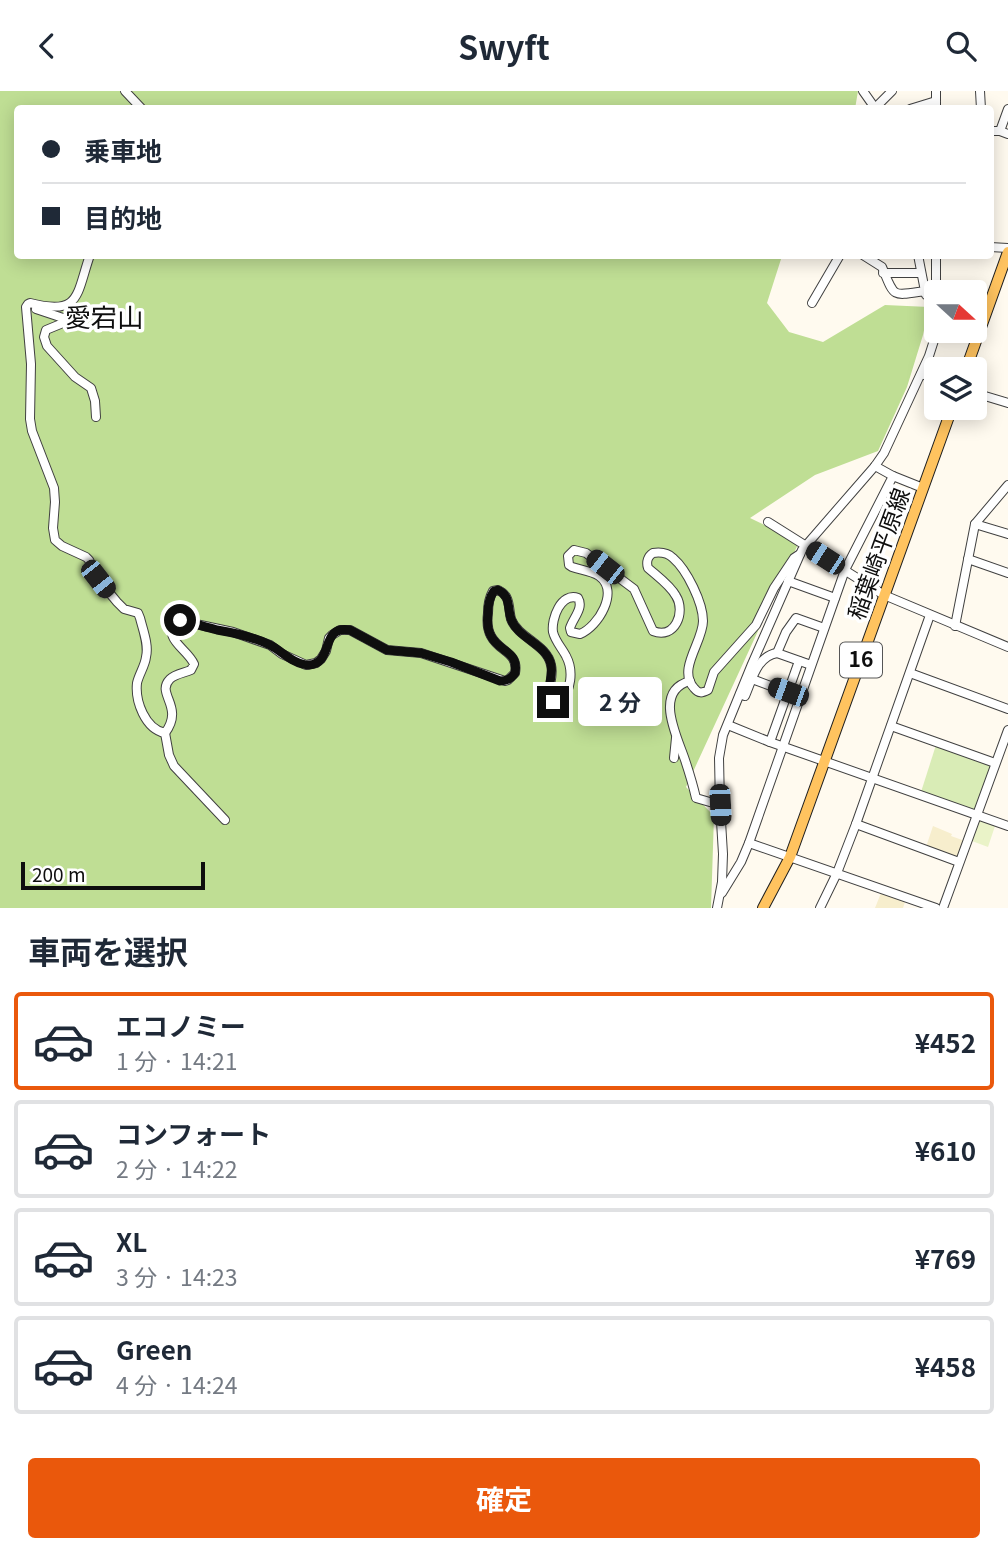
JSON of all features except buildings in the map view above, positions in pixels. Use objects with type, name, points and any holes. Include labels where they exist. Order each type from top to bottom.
[{"type":"main road","points":[[970,357],[1008,250]]},
{"type":"main road","name":"稲葉崎平原線","points":[[763,908],[790,857],[948,420]]},
{"type":"street","points":[[125,91],[138,105]]},
{"type":"street","points":[[878,105],[892,91]]},
{"type":"street","points":[[936,91],[936,105]]},
{"type":"street","points":[[1004,132],[1008,109]]},
{"type":"street","points":[[27,306],[30,303],[60,308],[73,301],[89,259]]},
{"type":"street","points":[[812,303],[838,259]]},
{"type":"street","points":[[862,259],[885,274],[921,273]]},
{"type":"street","points":[[870,259],[880,265],[894,293],[899,295],[924,291]]},
{"type":"street","points":[[919,259],[924,286]]},
{"type":"street","points":[[936,259],[936,280]]},
{"type":"street","points":[[27,306],[63,318],[63,323],[46,330],[44,340],[75,377],[91,388],[96,417]]},
{"type":"street","points":[[27,306],[31,364],[30,419],[54,488],[52,528],[55,540],[86,557],[98,579],[117,602],[138,614],[147,648],[137,682],[139,702],[154,728],[164,733]]},
{"type":"street","points":[[718,904],[723,853],[720,748],[727,725],[800,554],[875,466],[892,436],[934,343]]},
{"type":"street","points":[[987,397],[1008,403]]},
{"type":"street","points":[[875,466],[923,488]]},
{"type":"street","points":[[718,904],[748,843],[845,571],[893,476]]},
{"type":"street","points":[[956,626],[975,524],[1008,485]]},
{"type":"street","points":[[768,522],[884,595],[1008,646]]},
{"type":"street","points":[[975,524],[1008,534]]},
{"type":"street","points":[[225,820],[174,766],[169,755],[164,733],[172,722],[173,713],[165,692],[166,684],[174,675],[191,670],[194,664],[174,640],[172,629],[177,620],[233,632],[270,645],[306,665],[321,659],[329,638],[340,630],[350,630],[387,650],[421,653],[505,681],[515,673],[515,662],[491,636],[487,622],[489,600],[494,591],[498,590],[505,594],[508,600],[515,626],[548,656],[552,667],[550,698],[553,702],[560,702],[571,677],[568,660],[553,634],[560,606],[569,596],[578,598],[580,607],[570,628],[571,632],[580,634],[590,628],[600,616],[607,595],[605,583],[596,574],[569,565],[568,556],[574,550],[586,553],[628,583],[634,589],[653,631],[662,634],[677,622],[680,612],[678,599],[672,590],[648,568],[648,559],[653,553],[662,553],[673,558],[688,577],[694,590],[703,622],[689,663],[690,681],[697,692],[705,692],[715,672],[756,625],[774,588],[794,558],[800,554]]},
{"type":"street","points":[[968,559],[1008,573]]},
{"type":"street","points":[[788,581],[835,598]]},
{"type":"street","points":[[820,908],[856,824],[930,615]]},
{"type":"street","points":[[777,653],[786,632],[796,618],[824,628]]},
{"type":"street","points":[[740,694],[745,696],[760,663],[770,654],[777,653],[811,665]]},
{"type":"street","points":[[770,742],[799,661]]},
{"type":"street","points":[[911,673],[1008,709]]},
{"type":"street","points":[[752,679],[800,697]]},
{"type":"street","points":[[690,681],[678,686],[671,701],[670,718],[696,798],[720,805]]},
{"type":"street","points":[[727,725],[1008,826]]},
{"type":"street","points":[[891,726],[995,764]]},
{"type":"street","points":[[943,908],[1008,730]]},
{"type":"street","points":[[674,758],[676,735]]},
{"type":"street","points":[[856,824],[959,862]]},
{"type":"street","points":[[748,843],[936,908]]},
{"type":"shaded area","points":[[933,826],[965,841],[959,856],[926,847]]},
{"type":"shaded area","points":[[881,893],[905,902],[903,908],[875,908]]},
{"type":"green space","points":[[0,91],[858,91],[856,105],[14,105],[14,259],[781,259],[767,303],[789,332],[823,342],[885,305],[924,307],[924,330],[907,387],[878,451],[815,475],[750,518],[799,542],[686,787],[714,816],[711,908],[0,908]]},
{"type":"green space","points":[[936,745],[990,764],[976,810],[921,792]]},
{"type":"green space","points":[[980,820],[995,826],[988,847],[972,841]]},
{"type":"district","name":"愛宕山","points":[[104,318]]},
{"type":"route","points":[[180,620],[233,632],[270,645],[306,665],[321,659],[332,635],[340,630],[350,630],[387,650],[421,653],[505,681],[513,676],[516,665],[513,658],[491,636],[487,622],[491,594],[498,590],[502,591],[508,600],[515,626],[548,656],[552,667],[549,693],[553,702]]}]
